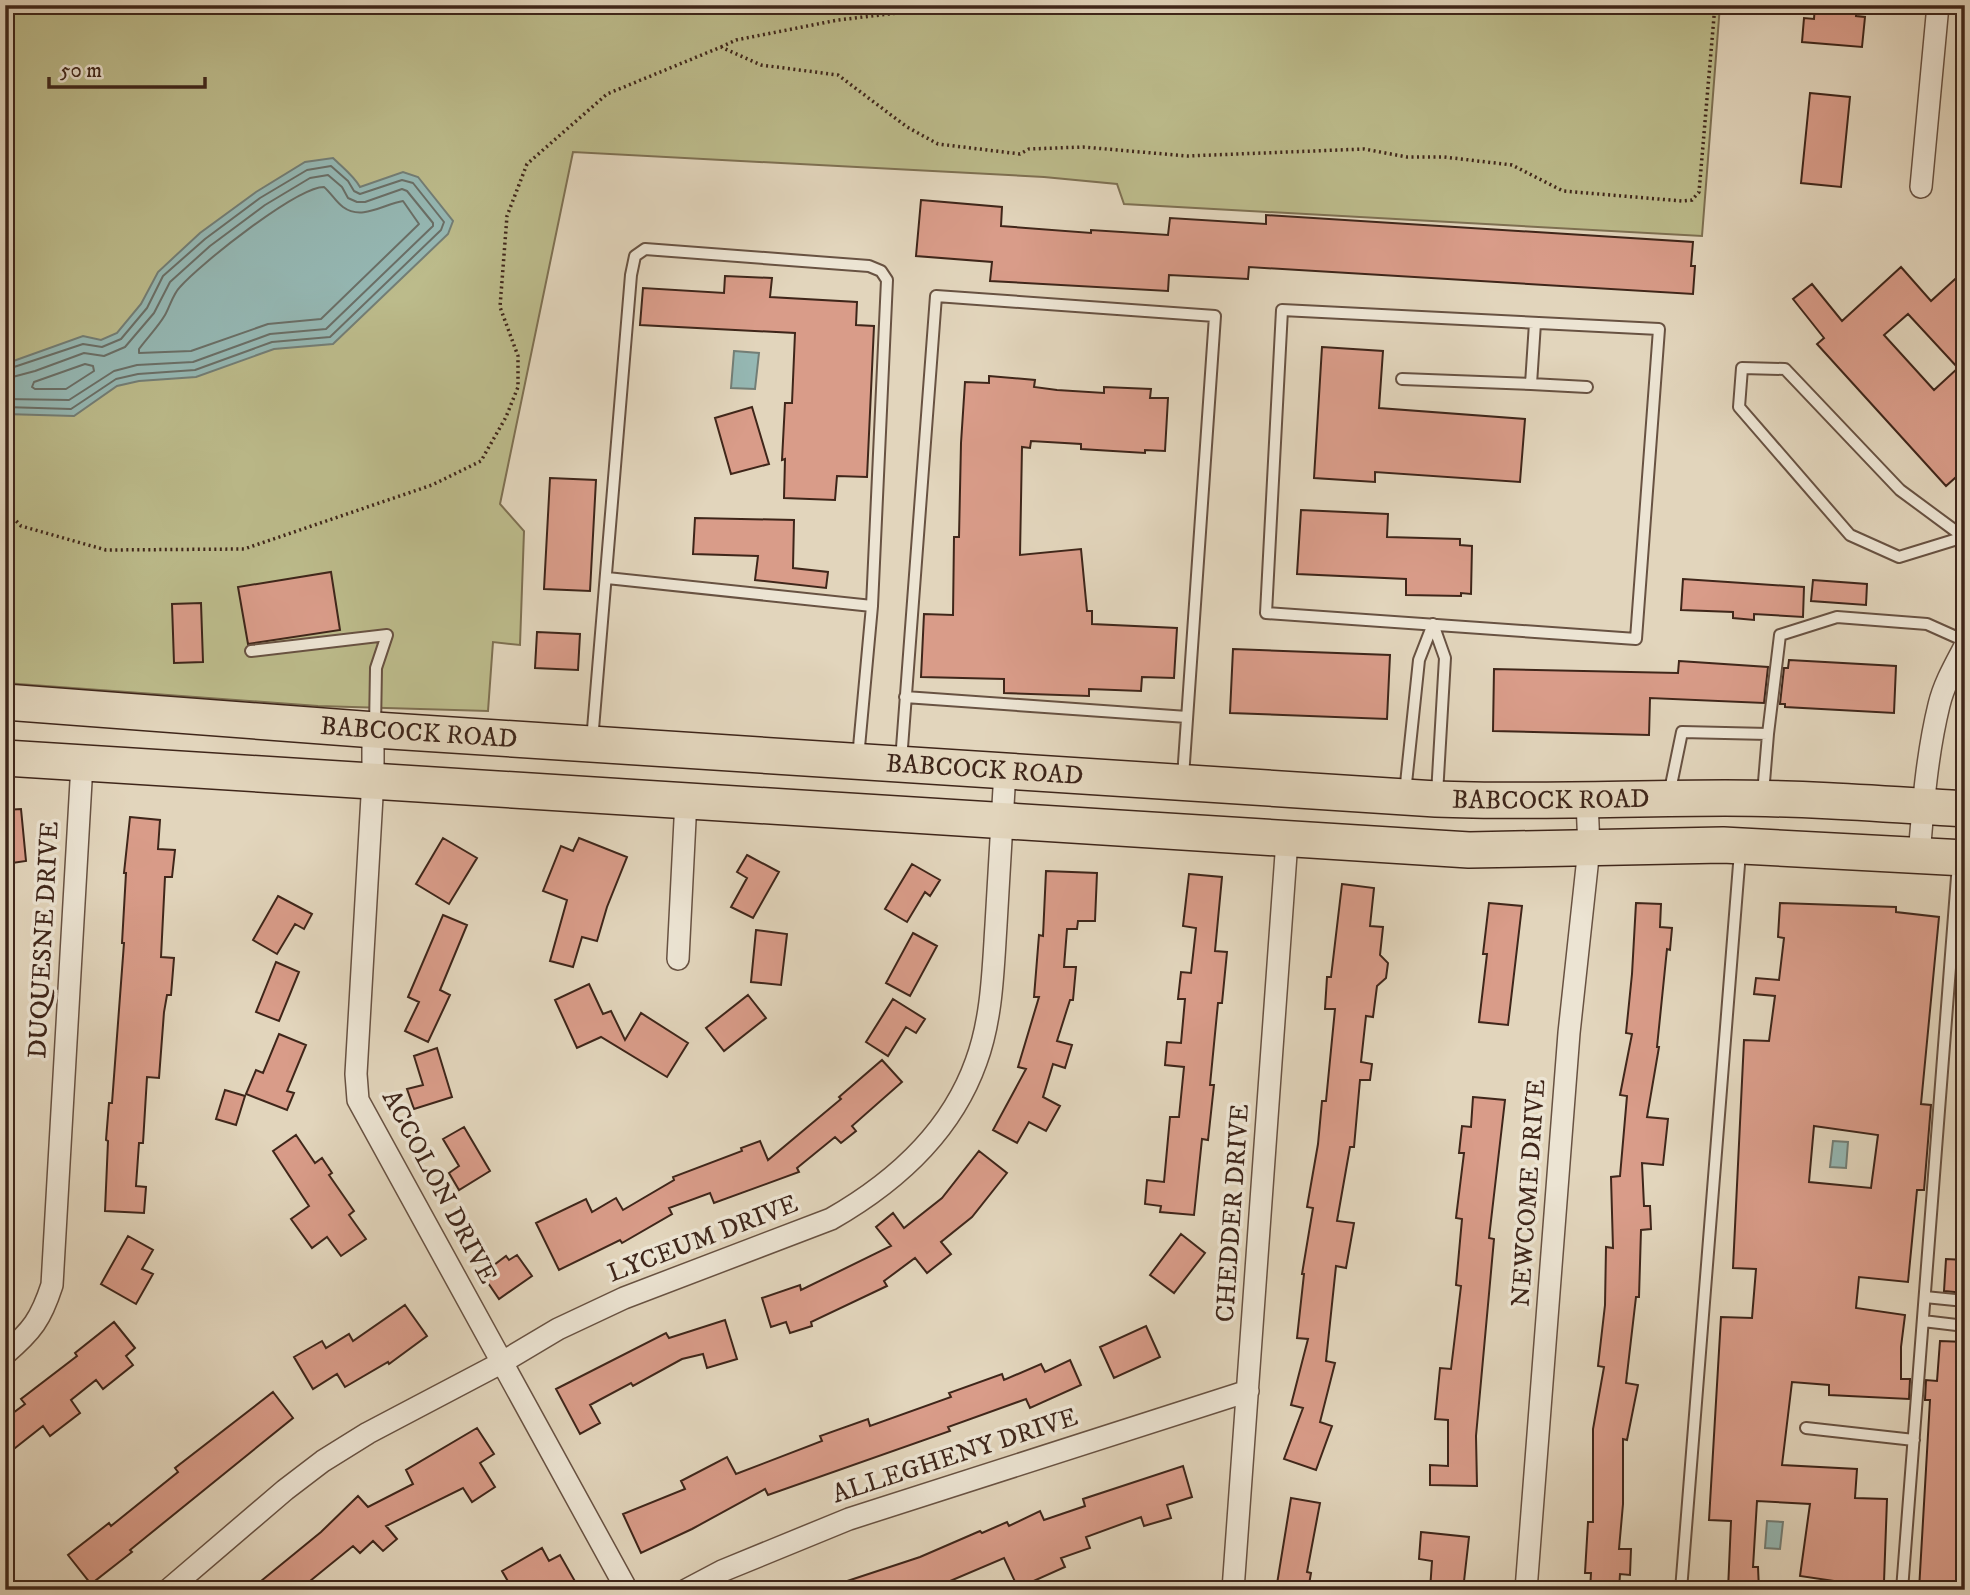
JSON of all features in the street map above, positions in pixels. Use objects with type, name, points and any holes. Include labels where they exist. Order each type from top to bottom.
[{"type":"main road","name":"BABCOCK ROAD","points":[[5,702],[1420,798],[1587,801],[1668,798],[1814,799],[1965,809]]},
{"type":"main road","name":"BABCOCK ROAD","points":[[5,758],[373,779],[1469,850],[1741,846],[1962,858]]},
{"type":"street","points":[[1921,187],[1938,5]]},
{"type":"street","points":[[1919,856],[1923,807],[1939,704],[1965,643]]},
{"type":"street","name":"ACCOLON DRIVE","points":[[374,729],[356,1074],[358,1100],[627,1590]]},
{"type":"street","name":"DUQUESNE DRIVE","points":[[5,1354],[29,1334],[45,1307],[52,1285],[82,764]]},
{"type":"street","name":"LYCEUM DRIVE","points":[[168,1590],[285,1490],[368,1433],[501,1363],[558,1329],[624,1298],[831,1219],[859,1203],[910,1162],[951,1112],[967,1084],[977,1061],[986,1025],[993,980],[1005,771]]},
{"type":"street","points":[[678,959],[686,800]]},
{"type":"street","name":"NEWCOME DRIVE","points":[[1526,1590],[1569,1033],[1589,848],[1587,801]]},
{"type":"street","name":"CHEDDER DRIVE","points":[[1233,1590],[1287,840]]},
{"type":"street","name":"ALLEGHENY DRIVE","points":[[686,1590],[722,1571],[849,1519],[1248,1391]]},
{"type":"lane","points":[[591,743],[635,256],[645,249],[869,266],[881,271],[887,280],[872,606],[858,761]]},
{"type":"lane","points":[[901,764],[936,296],[1215,316],[1183,783]]},
{"type":"lane","points":[[1282,310],[1659,329],[1636,639],[1433,624],[1266,613],[1282,310]]},
{"type":"lane","points":[[1531,384],[1535,323]]},
{"type":"lane","points":[[1742,368],[1785,369],[1900,489],[1964,537],[1899,557],[1850,535],[1739,407],[1742,368]]},
{"type":"lane","points":[[1402,379],[1587,387]]},
{"type":"lane","points":[[607,578],[872,606]]},
{"type":"lane","points":[[1762,799],[1780,635],[1837,617],[1927,624],[1965,643]]},
{"type":"lane","points":[[1420,798],[1445,659],[1433,624]]},
{"type":"lane","points":[[1420,798],[1419,660],[1433,624]]},
{"type":"lane","points":[[251,651],[387,635],[376,668],[374,729]]},
{"type":"lane","points":[[905,697],[1187,717]]},
{"type":"lane","points":[[1668,798],[1682,732],[1768,734]]},
{"type":"lane","points":[[1681,1590],[1741,846]]},
{"type":"lane","points":[[1902,1590],[1962,858]]},
{"type":"lane","points":[[1925,1297],[1965,1301]]},
{"type":"lane","points":[[1923,1321],[1965,1326]]},
{"type":"lane","points":[[1806,1428],[1914,1440]]},
{"type":"path","points":[[5,509],[21,526],[106,550],[244,549],[432,485],[481,461],[506,417],[518,387],[518,356],[500,307],[508,216],[527,164],[607,94],[736,40],[838,20],[965,5]]},
{"type":"path","points":[[721,47],[761,65],[838,75],[907,127],[939,144],[1020,154],[1030,149],[1083,147],[1187,156],[1364,149],[1407,157],[1444,157],[1513,165],[1563,191],[1682,201],[1692,200],[1699,191],[1715,5]]},
{"type":"shaded area","points":[[5,5],[1720,5],[1702,236],[1124,204],[1117,184],[1044,177],[573,152],[500,504],[524,531],[520,645],[493,642],[488,711],[318,706],[5,683]]},
{"type":"water","points":[[333,158],[360,187],[403,172],[418,177],[453,221],[448,234],[333,344],[274,349],[196,377],[139,381],[117,386],[74,416],[5,414],[5,364],[83,336],[101,340],[117,333],[141,304],[158,272],[200,233],[256,192],[305,162]]},
{"type":"water","points":[[734,351],[759,353],[755,389],[731,388]]},
{"type":"water","points":[[1833,1141],[1848,1142],[1846,1168],[1830,1167]]},
{"type":"water","points":[[1767,1521],[1783,1522],[1780,1549],[1765,1548]]},
{"type":"building","points":[[1815,5],[1857,5],[1856,16],[1865,17],[1862,47],[1802,42],[1804,18],[1814,19]]},
{"type":"building","points":[[1810,93],[1850,97],[1841,187],[1801,183]]},
{"type":"building","points":[[921,200],[1002,207],[1001,226],[1091,233],[1091,230],[1168,235],[1170,218],[1266,224],[1266,215],[1693,242],[1693,294],[1249,267],[1248,279],[1169,275],[1168,291],[990,281],[992,262],[916,256]]},
{"type":"building","points":[[1901,267],[1931,301],[1965,270],[1965,469],[1946,486],[1817,344],[1824,338],[1793,299],[1812,284],[1842,321]],"holes":[[[1908,314],[1958,368],[1934,390],[1884,335]]]},
{"type":"building","points":[[725,276],[772,278],[770,297],[857,302],[856,325],[874,326],[867,477],[837,476],[835,500],[784,498],[785,459],[782,460],[785,403],[792,403],[795,333],[640,325],[643,288],[724,293]]},
{"type":"building","points":[[1322,347],[1383,351],[1379,408],[1525,419],[1520,482],[1375,472],[1375,482],[1314,478]]},
{"type":"building","points":[[989,376],[1035,380],[1034,387],[1057,390],[1104,393],[1104,387],[1151,389],[1150,398],[1168,398],[1165,451],[1145,450],[1145,453],[1081,449],[1081,444],[1031,441],[1030,448],[1022,447],[1020,555],[1081,549],[1087,611],[1092,611],[1092,624],[1177,628],[1174,678],[1142,677],[1141,691],[1089,689],[1089,696],[1004,693],[1004,679],[921,677],[924,614],[953,615],[954,537],[959,537],[965,382],[989,383]]},
{"type":"building","points":[[752,407],[769,464],[731,474],[715,418]]},
{"type":"building","points":[[550,478],[596,480],[590,591],[544,589]]},
{"type":"building","points":[[1301,510],[1388,514],[1387,537],[1460,539],[1460,545],[1472,546],[1471,594],[1406,595],[1406,579],[1297,574]]},
{"type":"building","points":[[695,518],[794,520],[793,568],[828,572],[826,588],[755,580],[758,556],[693,554]]},
{"type":"building","points":[[331,572],[340,630],[248,644],[238,587]]},
{"type":"building","points":[[1683,579],[1804,587],[1803,617],[1754,614],[1754,620],[1733,618],[1733,612],[1681,610]]},
{"type":"building","points":[[1813,580],[1867,584],[1866,605],[1811,601]]},
{"type":"building","points":[[201,603],[203,662],[174,663],[172,604]]},
{"type":"building","points":[[537,632],[580,634],[578,670],[535,668]]},
{"type":"building","points":[[1233,649],[1390,655],[1387,719],[1230,713]]},
{"type":"building","points":[[1789,660],[1896,666],[1894,713],[1785,707],[1785,704],[1780,704],[1784,668],[1788,668]]},
{"type":"building","points":[[1679,661],[1768,667],[1764,703],[1650,698],[1649,735],[1493,731],[1494,669],[1678,673]]},
{"type":"building","points":[[21,809],[26,861],[5,864],[5,810]]},
{"type":"building","points":[[130,817],[160,820],[158,849],[175,850],[172,877],[165,877],[161,957],[174,958],[171,995],[167,995],[164,1012],[159,1078],[147,1077],[143,1143],[139,1143],[136,1186],[146,1187],[144,1213],[105,1211],[106,1140],[109,1103],[112,1103],[124,943],[124,873]]},
{"type":"building","points":[[443,838],[477,858],[449,904],[416,884]]},
{"type":"building","points":[[579,838],[627,857],[597,941],[582,937],[573,967],[550,961],[567,900],[543,891],[561,846],[573,851]]},
{"type":"building","points":[[747,855],[779,872],[753,918],[731,907],[747,878],[737,872]]},
{"type":"building","points":[[912,864],[940,880],[930,896],[925,892],[907,922],[885,909]]},
{"type":"building","points":[[1046,871],[1097,873],[1095,921],[1078,921],[1077,929],[1067,929],[1064,967],[1076,967],[1073,1000],[1070,1000],[1057,1041],[1072,1045],[1065,1068],[1053,1064],[1043,1097],[1060,1106],[1046,1131],[1029,1122],[1017,1143],[993,1130],[1026,1069],[1018,1067],[1039,997],[1034,997],[1039,935],[1043,936]]},
{"type":"building","points":[[1189,874],[1222,877],[1215,951],[1227,952],[1222,1003],[1218,1003],[1208,1140],[1202,1139],[1194,1215],[1160,1212],[1161,1206],[1145,1204],[1147,1180],[1164,1182],[1170,1117],[1179,1117],[1184,1067],[1165,1065],[1167,1042],[1181,1043],[1185,999],[1178,999],[1181,972],[1191,973],[1196,928],[1183,926]]},
{"type":"building","points":[[1342,884],[1374,888],[1370,926],[1383,927],[1380,955],[1388,963],[1386,978],[1377,986],[1373,1017],[1366,1016],[1361,1062],[1372,1064],[1370,1080],[1360,1080],[1354,1147],[1350,1147],[1337,1221],[1354,1223],[1346,1268],[1336,1266],[1326,1361],[1335,1363],[1320,1422],[1332,1426],[1316,1470],[1284,1459],[1303,1408],[1291,1405],[1308,1339],[1297,1338],[1302,1274],[1313,1208],[1307,1207],[1322,1101],[1326,1101],[1335,1009],[1325,1009],[1327,977],[1331,977]]},
{"type":"building","points":[[278,896],[312,914],[304,929],[295,924],[277,954],[253,940]]},
{"type":"building","points":[[1489,903],[1522,906],[1508,1025],[1479,1022],[1487,954],[1483,954]]},
{"type":"building","points":[[1636,903],[1661,904],[1660,927],[1672,928],[1670,950],[1667,949],[1659,1047],[1647,1117],[1668,1119],[1663,1165],[1642,1163],[1644,1206],[1650,1206],[1651,1229],[1641,1230],[1639,1297],[1636,1297],[1626,1383],[1638,1385],[1627,1440],[1623,1439],[1623,1504],[1619,1549],[1631,1549],[1630,1575],[1620,1574],[1619,1590],[1590,1590],[1591,1573],[1585,1573],[1588,1522],[1593,1522],[1593,1429],[1604,1367],[1598,1366],[1605,1305],[1606,1247],[1613,1248],[1611,1177],[1620,1176],[1627,1096],[1620,1095],[1632,1034],[1626,1033]]},
{"type":"building","points":[[1780,903],[1896,907],[1896,912],[1939,917],[1921,1104],[1931,1105],[1924,1190],[1917,1190],[1908,1282],[1859,1277],[1856,1308],[1905,1315],[1901,1379],[1910,1379],[1909,1399],[1829,1395],[1829,1385],[1792,1382],[1782,1465],[1857,1469],[1855,1498],[1887,1499],[1884,1582],[1834,1581],[1800,1576],[1810,1504],[1757,1501],[1753,1567],[1758,1567],[1759,1590],[1728,1590],[1731,1521],[1709,1520],[1721,1317],[1752,1318],[1756,1269],[1733,1268],[1744,1040],[1769,1041],[1775,996],[1754,994],[1756,978],[1779,980],[1784,938],[1778,937]],"holes":[[[1814,1126],[1878,1135],[1871,1188],[1809,1182]]]},
{"type":"building","points":[[443,915],[467,925],[440,990],[450,995],[428,1042],[405,1031],[419,1002],[408,997]]},
{"type":"building","points":[[756,930],[787,934],[781,985],[751,982]]},
{"type":"building","points":[[913,933],[937,946],[910,996],[886,983]]},
{"type":"building","points":[[276,962],[299,972],[279,1021],[256,1012]]},
{"type":"building","points":[[589,984],[603,1014],[611,1011],[625,1040],[641,1013],[688,1043],[667,1077],[601,1037],[577,1048],[555,1000]]},
{"type":"building","points":[[748,995],[766,1018],[724,1051],[706,1028]]},
{"type":"building","points":[[893,999],[925,1019],[916,1033],[906,1027],[888,1056],[866,1042]]},
{"type":"building","points":[[279,1034],[306,1045],[287,1091],[294,1093],[287,1110],[246,1094],[256,1070],[263,1073]]},
{"type":"building","points":[[437,1048],[452,1097],[414,1109],[407,1089],[423,1085],[414,1056]]},
{"type":"building","points":[[882,1060],[902,1082],[852,1126],[856,1131],[841,1143],[835,1137],[797,1168],[799,1172],[714,1203],[710,1193],[669,1208],[672,1214],[622,1243],[620,1240],[559,1270],[536,1223],[586,1199],[592,1212],[616,1198],[623,1210],[674,1180],[673,1177],[742,1151],[741,1148],[760,1141],[768,1160],[841,1099],[839,1097]]},
{"type":"building","points":[[225,1090],[245,1096],[236,1125],[216,1119]]},
{"type":"building","points":[[1473,1097],[1505,1100],[1489,1238],[1494,1239],[1476,1436],[1477,1486],[1430,1485],[1430,1465],[1448,1466],[1448,1420],[1435,1419],[1440,1368],[1451,1369],[1461,1286],[1456,1285],[1462,1219],[1456,1218],[1464,1153],[1459,1153],[1462,1126],[1471,1127]]},
{"type":"building","points":[[464,1127],[490,1171],[459,1190],[449,1173],[459,1166],[443,1139]]},
{"type":"building","points":[[296,1135],[315,1163],[322,1158],[332,1173],[329,1175],[354,1211],[349,1215],[366,1239],[341,1256],[327,1237],[312,1248],[291,1219],[309,1206],[273,1151]]},
{"type":"building","points":[[979,1151],[1007,1173],[972,1217],[941,1242],[951,1254],[927,1273],[915,1258],[884,1281],[887,1286],[811,1322],[812,1326],[790,1333],[786,1322],[771,1327],[762,1298],[800,1285],[801,1290],[891,1246],[876,1227],[893,1213],[904,1228],[942,1198]]},
{"type":"building","points":[[1181,1234],[1205,1253],[1174,1293],[1150,1275]]},
{"type":"building","points":[[128,1236],[153,1250],[142,1269],[153,1274],[136,1304],[101,1284]]},
{"type":"building","points":[[517,1255],[532,1276],[499,1299],[482,1274],[506,1256],[509,1260]]},
{"type":"building","points":[[1946,1259],[1965,1260],[1965,1293],[1944,1291]]},
{"type":"building","points":[[405,1305],[427,1336],[389,1364],[388,1362],[345,1387],[337,1374],[313,1389],[294,1357],[322,1341],[326,1348],[349,1334],[353,1341]]},
{"type":"building","points":[[725,1320],[737,1359],[707,1368],[703,1354],[682,1359],[633,1386],[631,1383],[590,1405],[600,1423],[580,1434],[556,1389],[666,1333],[669,1338]]},
{"type":"building","points":[[114,1322],[135,1348],[126,1356],[133,1365],[103,1389],[96,1380],[71,1400],[80,1413],[50,1436],[43,1426],[5,1456],[5,1419],[25,1404],[21,1399],[77,1356],[75,1353]]},
{"type":"building","points":[[1146,1326],[1160,1357],[1114,1378],[1100,1347]]},
{"type":"building","points":[[1940,1341],[1965,1342],[1965,1590],[1919,1590],[1930,1400],[1925,1400],[1926,1380],[1937,1381]]},
{"type":"building","points":[[1070,1360],[1081,1385],[1030,1408],[1026,1399],[948,1427],[950,1431],[768,1495],[765,1489],[641,1553],[623,1514],[685,1489],[681,1481],[727,1457],[736,1474],[822,1441],[820,1436],[868,1419],[870,1426],[951,1397],[949,1393],[1002,1374],[1004,1380],[1041,1364],[1045,1372]]},
{"type":"building","points":[[273,1392],[293,1418],[91,1584],[68,1555],[109,1523],[111,1526],[178,1472],[175,1468]]},
{"type":"building","points":[[477,1428],[494,1454],[480,1463],[495,1487],[472,1502],[463,1488],[386,1526],[397,1539],[383,1551],[373,1541],[360,1553],[353,1546],[299,1590],[250,1590],[321,1532],[358,1496],[368,1507],[413,1484],[406,1470]]},
{"type":"building","points":[[1183,1466],[1192,1497],[1167,1505],[1171,1518],[1144,1526],[1141,1517],[1086,1537],[1090,1548],[1061,1558],[1065,1567],[1018,1588],[1004,1558],[929,1590],[829,1590],[829,1587],[920,1557],[980,1531],[982,1533],[1007,1522],[1009,1526],[1040,1511],[1044,1520],[1085,1506],[1083,1499]]},
{"type":"building","points":[[1291,1498],[1320,1503],[1307,1572],[1311,1573],[1308,1590],[1276,1590]]},
{"type":"building","points":[[1421,1532],[1469,1537],[1463,1590],[1430,1590],[1432,1561],[1419,1559]]},
{"type":"building","points":[[542,1548],[549,1561],[560,1555],[576,1583],[563,1590],[513,1590],[502,1571]]}]
